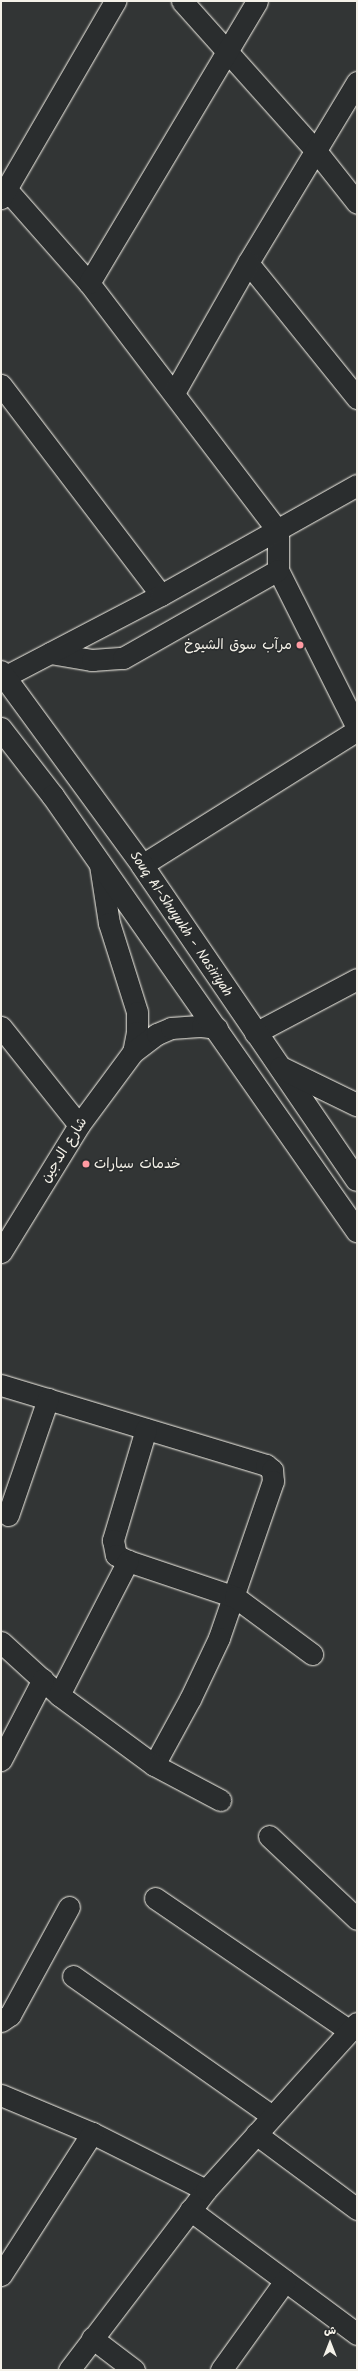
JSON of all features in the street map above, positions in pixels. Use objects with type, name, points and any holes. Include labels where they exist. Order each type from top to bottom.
[{"type":"main road","name":"Souq Al-Shuyukh - Nasiriyah","points":[[3,674],[142,865],[279,1067],[350,1159],[357,1180]]},
{"type":"main road","name":"Souq Al-Shuyukh - Nasiriyah","points":[[1,729],[53,796],[100,865],[217,1028],[357,1231]]},
{"type":"main road","points":[[279,1067],[357,1105]]},
{"type":"main road","points":[[305,1156],[350,1159]]},
{"type":"street","points":[[115,1],[4,194],[90,283],[278,531],[278,570],[357,729],[142,865]]},
{"type":"street","points":[[182,1],[316,151],[357,203]]},
{"type":"street","points":[[90,283],[257,1]]},
{"type":"street","points":[[174,393],[248,263],[357,82]]},
{"type":"street","points":[[248,263],[357,398]]},
{"type":"street","points":[[1,385],[161,595]]},
{"type":"street","points":[[3,674],[50,653],[161,595],[278,531],[357,485]]},
{"type":"street","points":[[50,653],[92,660],[124,658],[278,570]]},
{"type":"street","name":"شارع الدجين","points":[[100,865],[109,923],[137,1012],[137,1032],[133,1052]]},
{"type":"street","points":[[255,1033],[357,979]]},
{"type":"street","name":"شارع الدجين","points":[[1,1252],[79,1125],[133,1052],[144,1042],[171,1028],[202,1026],[217,1028]]},
{"type":"street","points":[[1,1027],[79,1125]]},
{"type":"street","points":[[1,1385],[266,1465],[272,1470],[273,1481],[235,1597],[205,1670],[154,1764]]},
{"type":"street","points":[[8,1514],[48,1399]]},
{"type":"street","points":[[146,1429],[113,1540],[116,1555],[128,1561],[235,1597],[312,1654]]},
{"type":"street","points":[[60,1695],[128,1561]]},
{"type":"street","points":[[1,1642],[60,1695],[154,1764],[220,1800]]},
{"type":"street","points":[[1,1760],[43,1680]]},
{"type":"street","points":[[269,1836],[357,1919]]},
{"type":"street","points":[[69,2370],[206,2190],[353,2027],[155,1898]]},
{"type":"street","points":[[1,2021],[10,2014],[69,1907]]},
{"type":"street","points":[[72,1976],[272,2116]]},
{"type":"street","points":[[2,2096],[49,2114],[92,2133],[206,2190]]},
{"type":"street","points":[[1,2275],[92,2133]]},
{"type":"street","points":[[256,2134],[357,2209]]},
{"type":"street","points":[[190,2210],[357,2334]]},
{"type":"street","points":[[221,2370],[285,2281]]},
{"type":"street","points":[[92,2338],[134,2370]]},
{"type":"place","name":"مرآب سوق الشيوخ","points":[[300,645]]},
{"type":"place","name":"خدمات سيارات","points":[[86,1164]]}]
